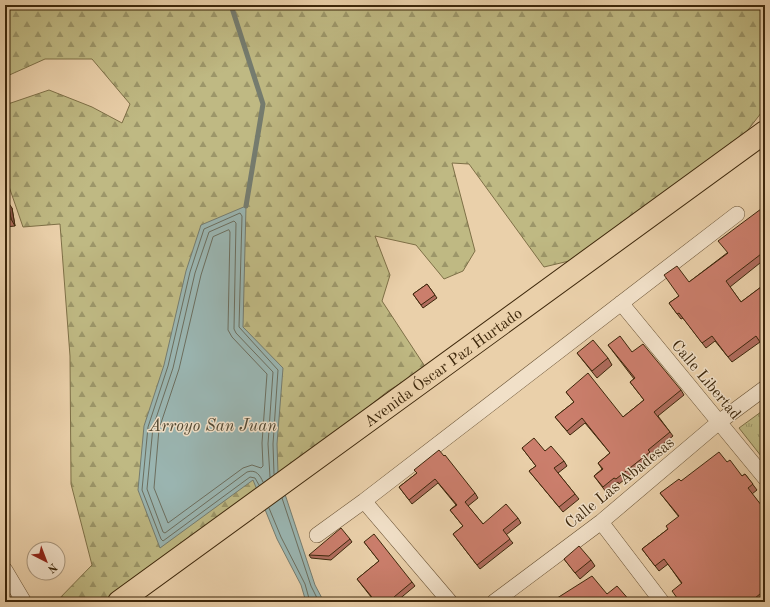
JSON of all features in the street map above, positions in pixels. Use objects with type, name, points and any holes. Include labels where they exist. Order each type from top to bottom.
[{"type":"main road","name":"Avenida Óscar Paz Hurtado","points":[[119,602],[765,132]]},
{"type":"street","points":[[317,534],[364,500],[737,214]]},
{"type":"street","name":"Calle Libertad","points":[[621,303],[765,478]]},
{"type":"street","name":"Calle Las Abadesas","points":[[494,602],[601,522],[719,422],[765,388]]},
{"type":"street","points":[[364,500],[450,602]]},
{"type":"street","points":[[601,522],[662,602]]},
{"type":"street","points":[[5,570],[24,602]]},
{"type":"green space","points":[[5,5],[762,5],[765,17],[765,108],[737,144],[624,230],[569,261],[544,267],[469,164],[452,163],[475,251],[463,271],[444,279],[416,245],[375,236],[390,275],[382,301],[426,368],[388,391],[306,457],[109,602],[56,602],[92,565],[71,484],[70,356],[60,224],[23,227],[5,175],[5,105],[49,90],[92,107],[122,123],[130,104],[92,59],[45,59],[5,77]]},
{"type":"green space","points":[[765,409],[765,461],[739,428]]},
{"type":"water","name":"Arroyo San Juan","points":[[246,206],[243,327],[283,368],[277,444],[278,473],[315,585],[324,602],[306,602],[301,585],[277,539],[253,480],[160,548],[138,490],[144,426],[164,365],[186,271],[201,225]]},
{"type":"building","points":[[765,10],[765,20],[761,11]]},
{"type":"building","points":[[8,202],[11,219],[5,220],[5,203]]},
{"type":"building","points":[[765,206],[765,251],[726,281],[741,302],[765,284],[765,343],[762,345],[756,336],[728,357],[712,336],[702,343],[679,313],[677,314],[669,303],[679,296],[664,275],[677,266],[689,282],[728,253],[718,241]]},
{"type":"building","points":[[427,284],[435,295],[421,305],[413,294]]},
{"type":"building","points":[[620,336],[632,352],[643,344],[681,390],[654,412],[670,432],[648,450],[650,452],[616,479],[614,478],[603,487],[594,476],[603,469],[598,463],[610,453],[582,418],[567,431],[555,417],[574,402],[566,392],[588,373],[623,417],[644,400],[630,382],[635,378],[608,345]]},
{"type":"building","points":[[593,340],[608,358],[592,371],[577,353]]},
{"type":"building","points":[[534,438],[545,451],[551,446],[564,461],[554,468],[575,494],[559,507],[529,471],[536,466],[522,448]]},
{"type":"building","points":[[439,450],[444,456],[445,455],[475,493],[465,502],[483,524],[506,504],[518,518],[503,530],[510,539],[477,565],[453,534],[463,526],[450,510],[457,505],[435,479],[409,500],[399,487],[417,473],[414,470]]},
{"type":"building","points":[[719,452],[727,462],[730,460],[742,476],[745,474],[753,484],[748,488],[765,510],[765,590],[755,598],[757,602],[680,602],[672,591],[682,583],[664,559],[655,566],[642,549],[668,529],[666,526],[679,516],[660,493],[679,479],[681,481]]},
{"type":"building","points":[[341,528],[350,539],[329,556],[309,555]]},
{"type":"building","points":[[374,534],[412,582],[394,597],[398,602],[376,602],[357,579],[379,561],[364,542]]},
{"type":"building","points":[[579,546],[591,560],[575,573],[564,559]]},
{"type":"building","points":[[592,576],[607,594],[617,586],[631,602],[597,602],[594,598],[588,602],[556,602],[554,600]]},
{"type":"building","points":[[513,597],[517,602],[507,602]]},
{"type":"waterway","name":"Arroyo San Juan","points":[[231,5],[263,104],[246,206]]}]
